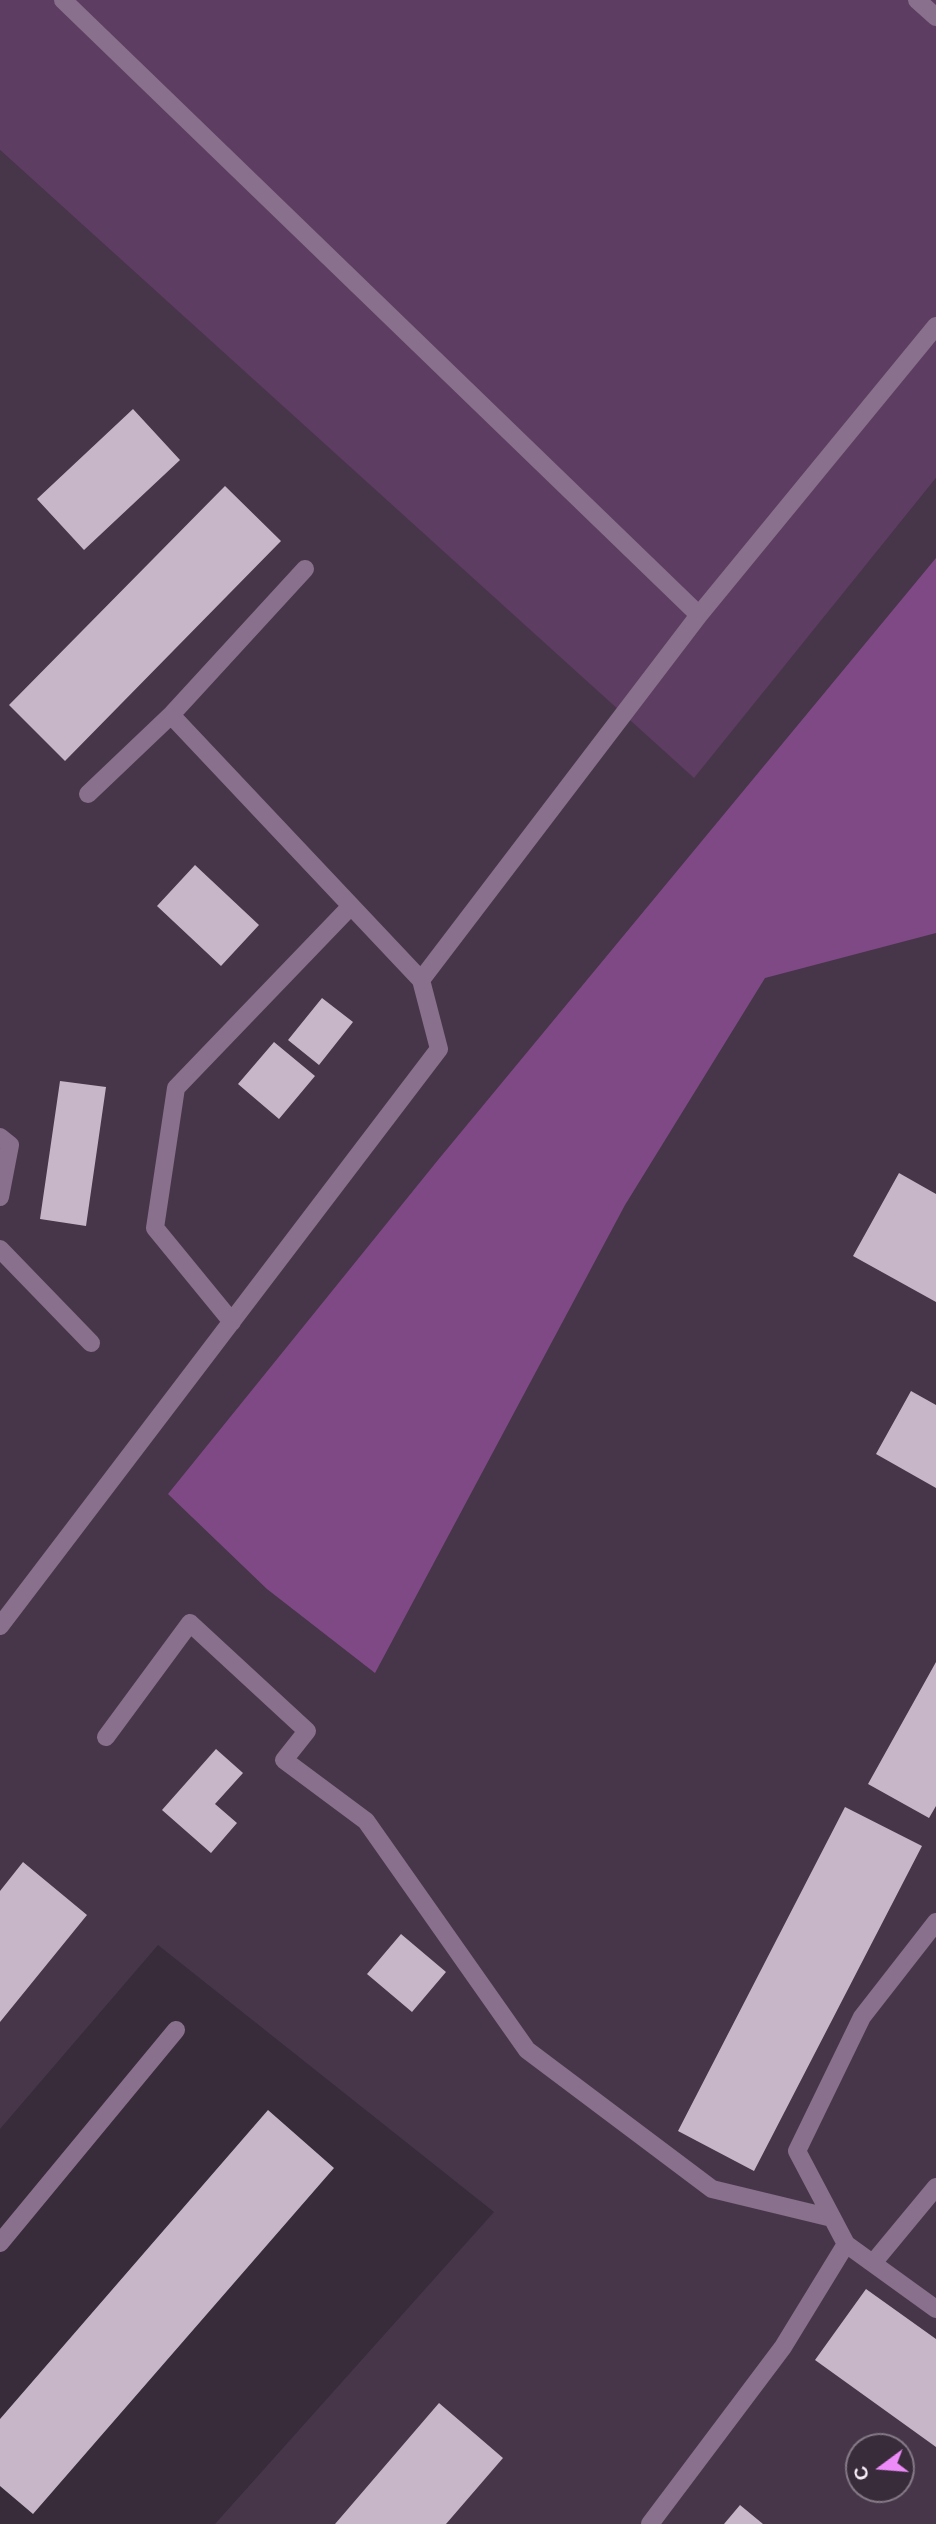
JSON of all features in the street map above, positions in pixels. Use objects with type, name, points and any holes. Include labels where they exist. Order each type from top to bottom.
[{"type":"street","points":[[63,0],[699,615]]},
{"type":"street","points":[[917,0],[936,17]]},
{"type":"street","points":[[421,980],[699,615],[936,326]]},
{"type":"street","points":[[88,794],[171,715],[305,569]]},
{"type":"street","points":[[0,1626],[439,1049],[421,980],[171,715]]},
{"type":"street","points":[[232,1322],[155,1228],[176,1088],[351,906]]},
{"type":"street","points":[[0,1137],[10,1144],[0,1197]]},
{"type":"street","points":[[0,1249],[91,1343]]},
{"type":"street","points":[[106,1737],[190,1623],[307,1731],[284,1760],[366,1821],[527,2050],[712,2189],[832,2218]]},
{"type":"street","points":[[936,1922],[862,2017],[797,2151],[846,2244],[936,2309]]},
{"type":"street","points":[[0,2243],[176,2030]]},
{"type":"street","points":[[873,2263],[936,2187]]},
{"type":"street","points":[[650,2524],[783,2347],[846,2244]]},
{"type":"shaded area","points":[[0,0],[936,0],[936,478],[694,778],[0,150]]},
{"type":"shaded area","points":[[0,150],[694,777],[936,478],[936,2524],[215,2524],[494,2212],[158,1945],[0,2129]]},
{"type":"shaded area","points":[[936,558],[936,933],[765,978],[625,1205],[375,1673],[267,1589],[168,1494],[438,1160]]},
{"type":"building","points":[[133,409],[180,460],[84,550],[37,499]]},
{"type":"building","points":[[225,486],[281,541],[65,761],[9,705]]},
{"type":"building","points":[[195,865],[259,925],[221,966],[157,906]]},
{"type":"building","points":[[322,998],[353,1022],[319,1065],[288,1040]]},
{"type":"building","points":[[274,1042],[315,1076],[279,1119],[238,1084]]},
{"type":"building","points":[[60,1081],[106,1087],[86,1226],[40,1219]]},
{"type":"building","points":[[899,1173],[936,1194],[936,1302],[853,1256]]},
{"type":"building","points":[[911,1391],[936,1405],[936,1488],[876,1454]]},
{"type":"building","points":[[936,1662],[936,1806],[929,1818],[868,1784]]},
{"type":"building","points":[[216,1749],[243,1773],[215,1804],[237,1823],[211,1853],[162,1810]]},
{"type":"building","points":[[845,1807],[922,1846],[754,2171],[678,2131]]},
{"type":"building","points":[[23,1862],[87,1915],[0,2022],[0,1891]]},
{"type":"building","points":[[401,1934],[446,1972],[412,2012],[367,1974]]},
{"type":"building","points":[[268,2110],[334,2168],[33,2514],[0,2486],[0,2419]]},
{"type":"building","points":[[866,2289],[936,2339],[936,2447],[815,2360]]},
{"type":"building","points":[[439,2403],[503,2458],[446,2524],[335,2524]]},
{"type":"building","points":[[740,2505],[763,2524],[724,2524]]}]
